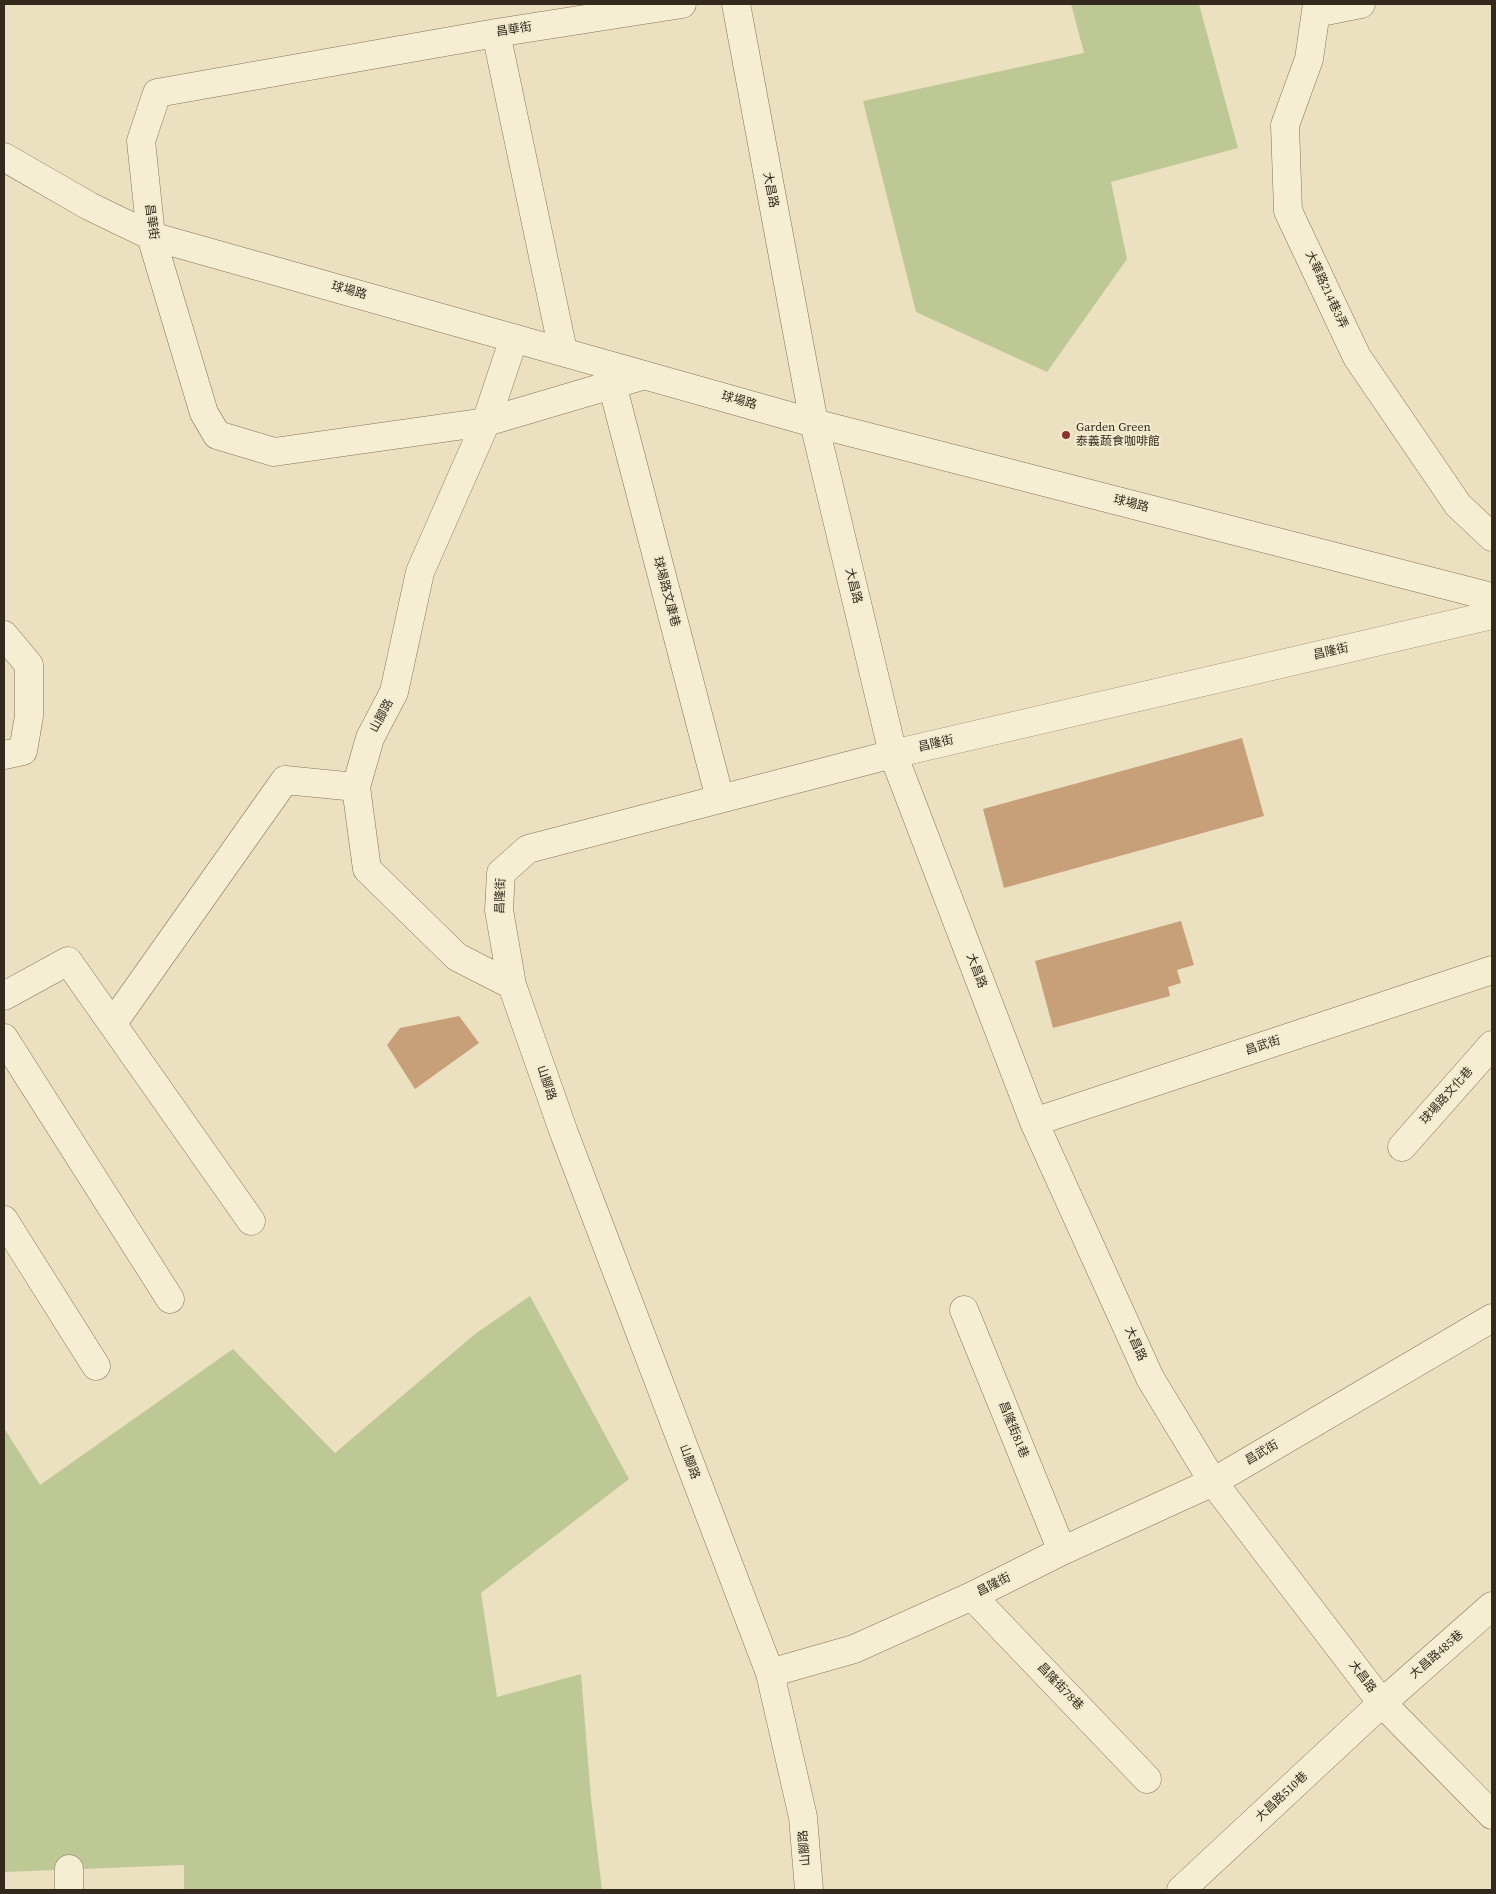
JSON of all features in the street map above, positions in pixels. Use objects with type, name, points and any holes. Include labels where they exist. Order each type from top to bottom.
[{"type":"street","name":"昌華街","points":[[646,375],[486,422],[274,452],[217,436],[204,413],[151,236],[142,141],[157,93],[496,32],[682,4]]},
{"type":"street","name":"大昌路","points":[[736,4],[814,423],[893,754],[1034,1122],[1150,1378],[1213,1482],[1382,1703],[1492,1814]]},
{"type":"street","points":[[1316,8],[1361,4]]},
{"type":"street","name":"大華路214巷3弄","points":[[1316,8],[1309,59],[1285,125],[1288,211],[1357,357],[1458,505],[1492,537]]},
{"type":"street","points":[[496,32],[564,351]]},
{"type":"street","name":"球場路","points":[[4,157],[89,206],[151,236],[814,423],[1492,597]]},
{"type":"street","name":"山腳路","points":[[514,338],[486,422],[420,572],[394,692],[370,738],[356,787],[367,869],[457,958],[512,985],[567,1142],[770,1673],[802,1817],[809,1890]]},
{"type":"street","name":"球場路文康巷","points":[[612,384],[720,799]]},
{"type":"street","name":"昌隆街","points":[[512,985],[499,910],[501,873],[528,849],[893,754],[1492,615]]},
{"type":"street","points":[[4,636],[29,665],[29,716],[23,751],[4,755]]},
{"type":"street","points":[[113,1023],[285,780],[356,787]]},
{"type":"street","points":[[4,996],[68,961],[251,1221]]},
{"type":"street","name":"昌武街","points":[[1034,1122],[1492,970]]},
{"type":"street","points":[[4,1038],[170,1299]]},
{"type":"street","name":"球場路文化巷","points":[[1402,1147],[1492,1045]]},
{"type":"street","points":[[4,1220],[96,1366]]},
{"type":"street","name":"昌隆街81巷","points":[[964,1310],[1062,1551]]},
{"type":"street","name":"昌武街","points":[[1213,1482],[1492,1318]]},
{"type":"street","name":"昌隆街","points":[[770,1673],[854,1649],[972,1596],[1062,1551],[1213,1482]]},
{"type":"street","name":"昌隆街78巷","points":[[972,1596],[1148,1779]]},
{"type":"street","name":"大昌路485巷","points":[[1382,1703],[1492,1606]]},
{"type":"street","name":"大昌路510巷","points":[[1181,1890],[1382,1703]]},
{"type":"green space","points":[[1071,4],[1199,4],[1238,148],[1111,182],[1127,259],[1047,372],[916,312],[863,101],[1084,53]]},
{"type":"green space","points":[[530,1296],[629,1479],[481,1593],[497,1697],[581,1674],[591,1798],[602,1890],[184,1890],[184,1865],[4,1872],[4,1428],[40,1485],[233,1349],[335,1453],[475,1334]]},
{"type":"building","points":[[1242,738],[1264,816],[1004,888],[983,809]]},
{"type":"building","points":[[1181,921],[1194,965],[1177,970],[1181,983],[1168,987],[1170,996],[1053,1028],[1035,961]]},
{"type":"building","points":[[459,1016],[479,1043],[415,1089],[387,1045],[400,1028]]},
{"type":"place","name":"Garden Green 泰義蔬食咖啡館","points":[[1066,435]]}]
